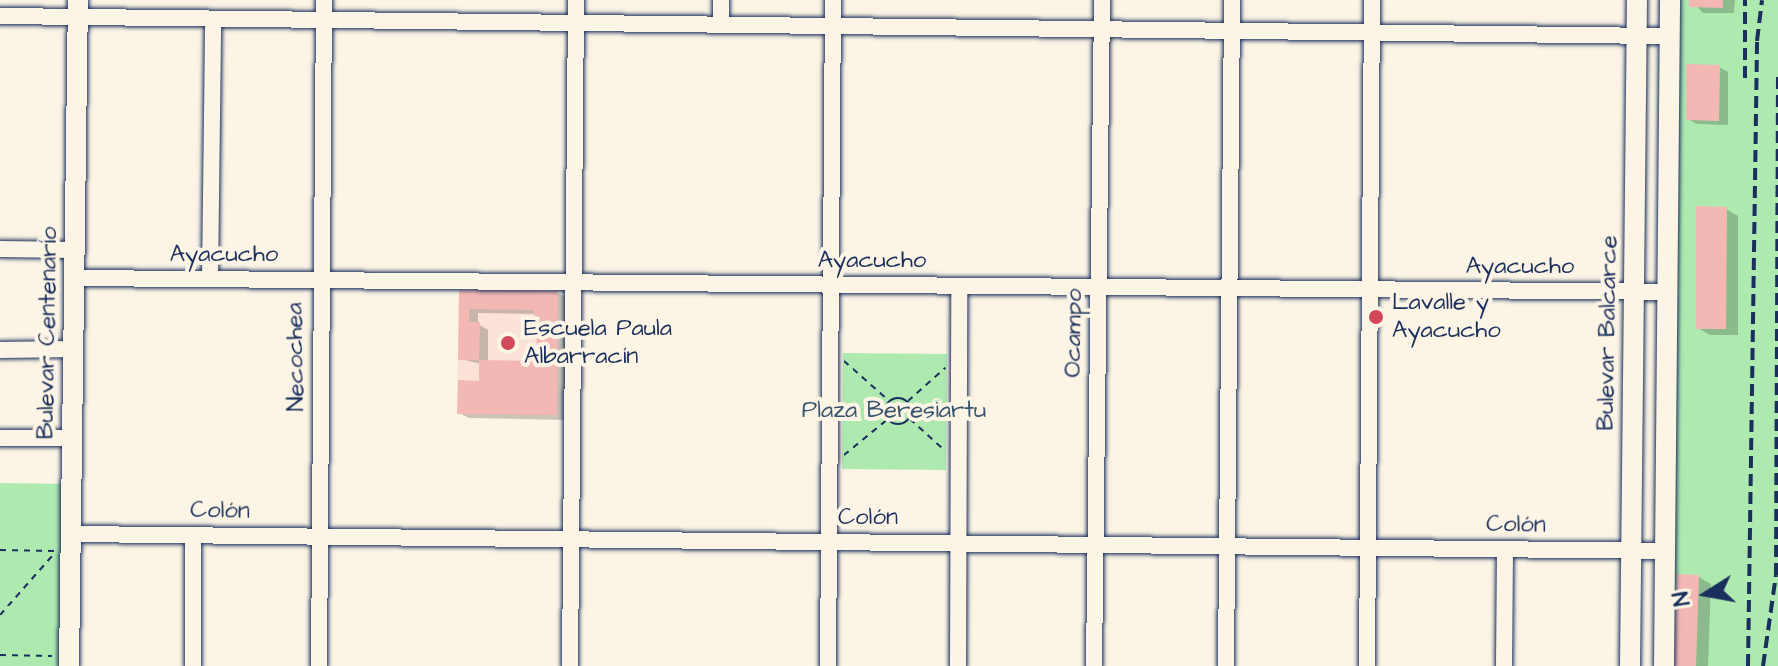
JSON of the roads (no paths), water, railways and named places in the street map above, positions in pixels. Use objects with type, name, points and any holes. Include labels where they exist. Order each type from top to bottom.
[{"type":"main road","name":"Bulevar Balcarce","points":[[1630,666],[1637,0]]},
{"type":"main road","points":[[1664,666],[1670,0]]},
{"type":"main road","name":"Bulevar Centenario","points":[[70,661],[78,9]]},
{"type":"street","name":"Necochea","points":[[319,666],[319,280],[324,0]]},
{"type":"street","points":[[570,666],[576,0]]},
{"type":"street","points":[[721,0],[721,25]]},
{"type":"street","points":[[828,666],[833,0]]},
{"type":"street","name":"Ocampo","points":[[1094,666],[1102,0]]},
{"type":"street","points":[[1226,666],[1232,0]]},
{"type":"street","points":[[1367,666],[1372,0]]},
{"type":"street","points":[[0,16],[78,9],[213,19],[1669,36]]},
{"type":"street","points":[[210,279],[213,19]]},
{"type":"street","points":[[0,249],[76,250]]},
{"type":"street","name":"Ayacucho","points":[[76,278],[1667,292]]},
{"type":"street","points":[[958,666],[961,465],[959,286]]},
{"type":"street","points":[[0,350],[73,349]]},
{"type":"street","points":[[0,438],[72,438]]},
{"type":"street","name":"Colón","points":[[71,534],[1665,551]]},
{"type":"street","points":[[193,535],[193,666]]},
{"type":"street","points":[[1504,666],[1505,549]]},
{"type":"railway","points":[[1745,0],[1745,78]]},
{"type":"railway","points":[[1748,666],[1757,41],[1762,0]]},
{"type":"railway","points":[[1763,666],[1776,575],[1778,75]]},
{"type":"place","name":"Lavalle y Ayacucho","points":[[1376,317]]},
{"type":"place","name":"Escuela Paula Albarracín","points":[[508,343]]},
{"type":"park label","name":"Plaza Beresiartu","points":[[894,411]]}]
